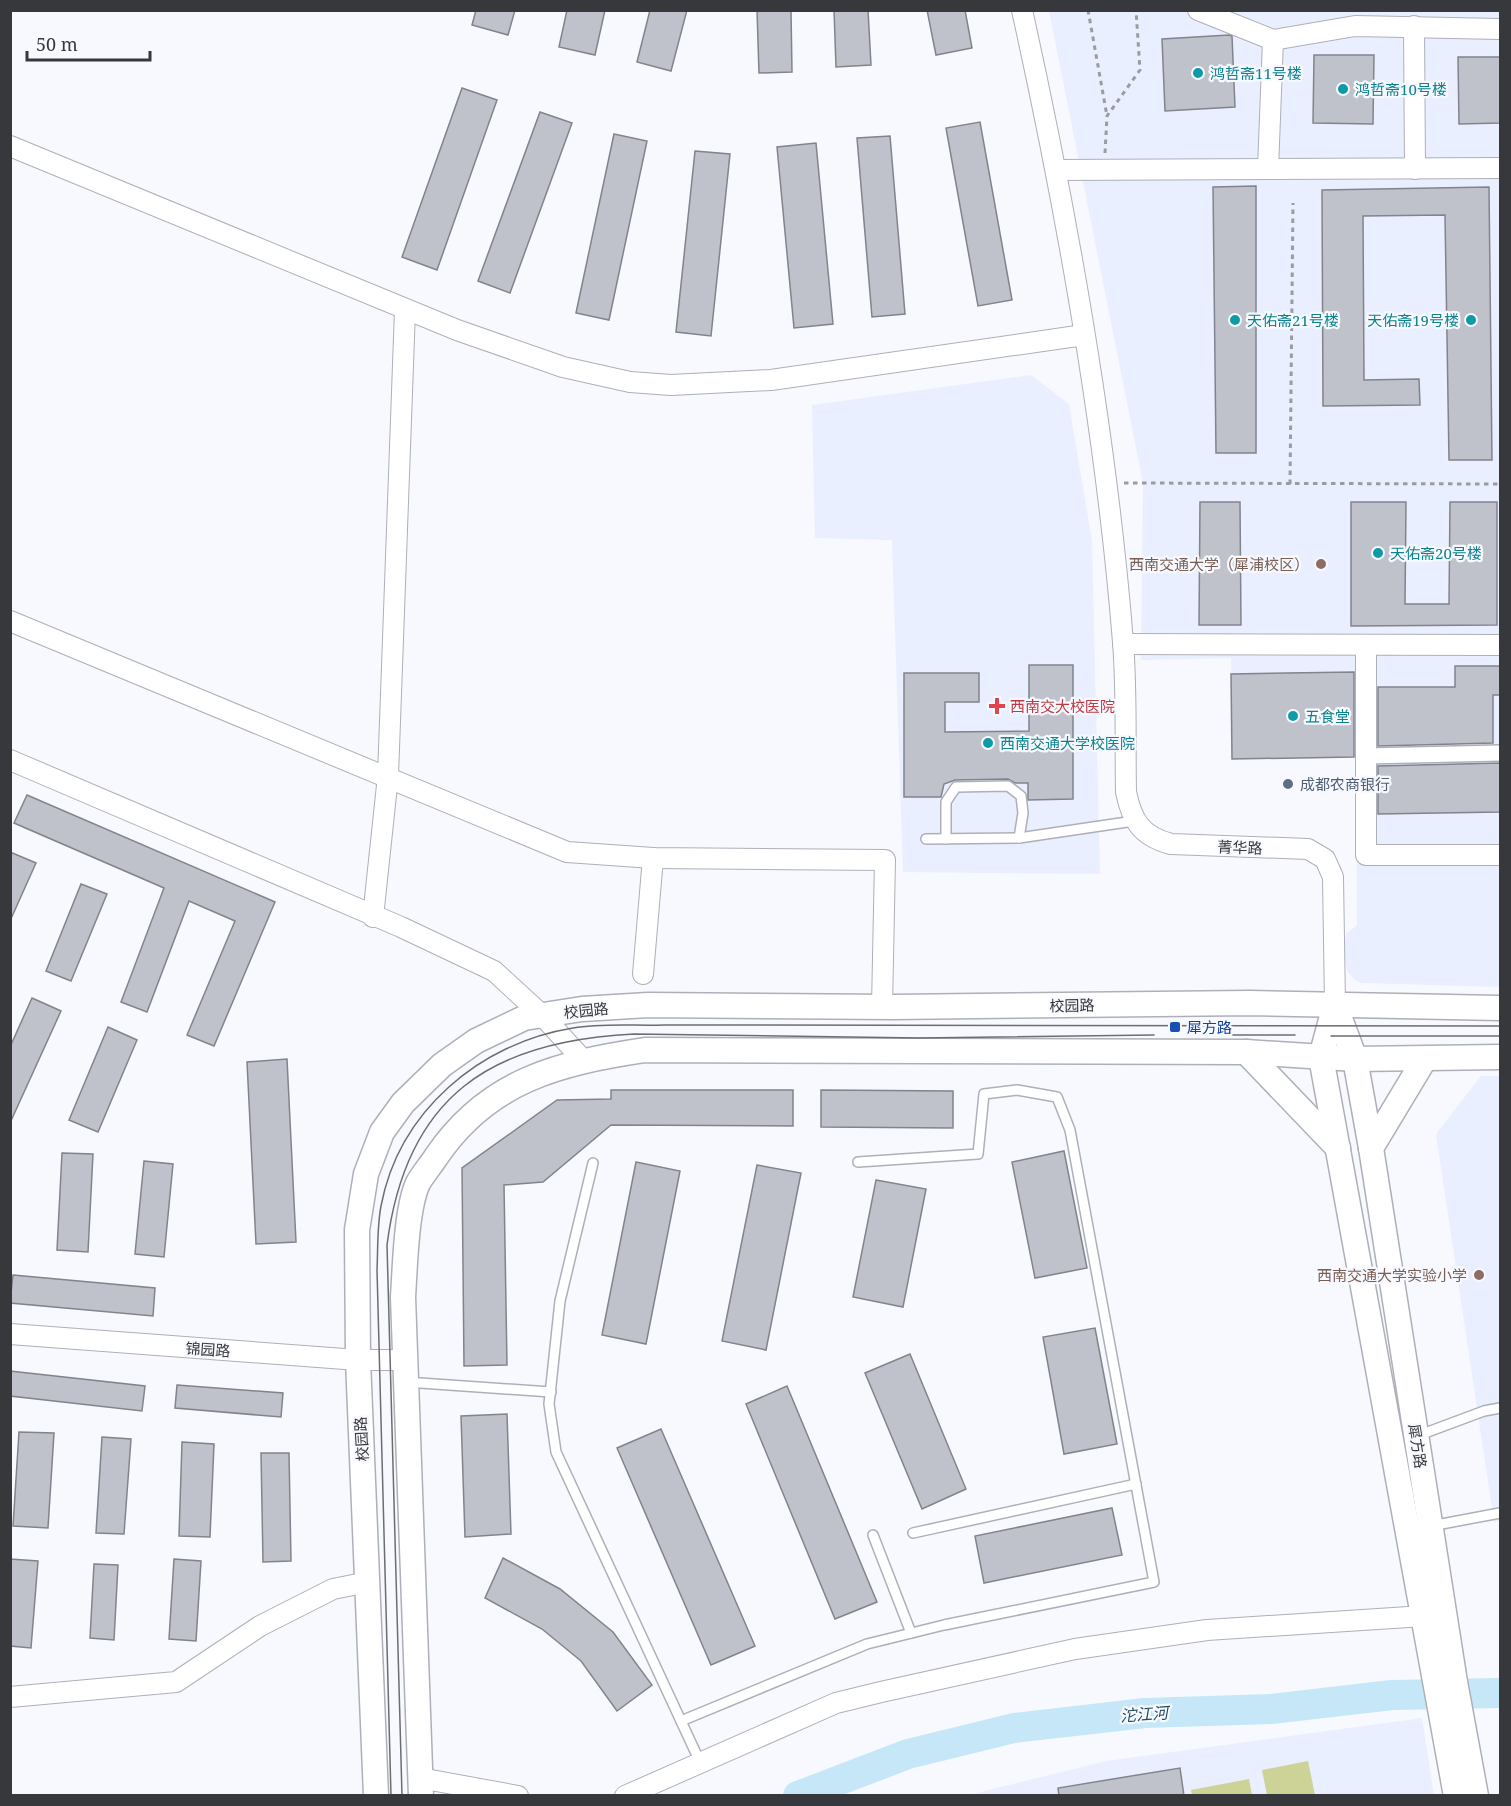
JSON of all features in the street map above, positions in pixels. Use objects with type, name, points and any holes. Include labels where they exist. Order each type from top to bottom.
[{"type":"street","points":[[1022,10],[1057,170],[1107,483],[1123,644],[1126,792],[1134,821]]},
{"type":"street","points":[[1198,10],[1273,40],[1354,26],[1500,28]]},
{"type":"street","points":[[1414,26],[1415,169]]},
{"type":"street","points":[[1268,169],[1273,40]]},
{"type":"street","points":[[10,146],[405,310],[522,355],[630,382],[671,385],[771,380],[1084,335]]},
{"type":"street","points":[[1057,170],[1080,172],[1500,168]]},
{"type":"street","points":[[374,917],[388,776],[405,310]]},
{"type":"street","points":[[10,621],[567,852],[653,858],[885,860],[882,1007]]},
{"type":"street","points":[[1123,644],[1500,645]]},
{"type":"street","points":[[1366,645],[1366,855],[1500,855]]},
{"type":"street","points":[[1367,756],[1500,753]]},
{"type":"street","points":[[10,760],[494,971],[542,1015],[583,1060]]},
{"type":"street","name":"菁华路","points":[[1134,821],[1156,838],[1171,844],[1308,849],[1325,859],[1333,877],[1335,1005]]},
{"type":"street","points":[[643,974],[653,858]]},
{"type":"street","name":"校园路","points":[[376,1796],[358,1360],[357,1230],[366,1174],[382,1132],[403,1103],[442,1065],[476,1041],[524,1018],[582,1009],[648,1005],[882,1007],[1335,1005],[1500,1008]]},
{"type":"street","name":"犀方路","points":[[1335,1005],[1321,1057],[1424,1616],[1446,1683]]},
{"type":"street","name":"犀方路","points":[[1335,1005],[1355,1059],[1371,1148],[1431,1526],[1446,1683],[1455,1731],[1476,1796]]},
{"type":"street","points":[[518,1796],[420,1787],[403,1297],[406,1244],[418,1184],[450,1137],[494,1096],[536,1074],[583,1060],[645,1050],[1246,1052],[1355,1059],[1424,1060],[1500,1057]]},
{"type":"street","points":[[1246,1052],[1338,1148]]},
{"type":"street","points":[[1371,1148],[1424,1060]]},
{"type":"street","name":"锦园路","points":[[10,1334],[358,1360],[406,1371]]},
{"type":"street","points":[[10,1697],[177,1682],[260,1626],[333,1589],[368,1582]]},
{"type":"street","points":[[625,1796],[836,1703],[1075,1649],[1207,1630],[1424,1616]]},
{"type":"street","name":"犀方路","points":[[1455,1731],[1456,1796]]},
{"type":"lane","points":[[946,839],[946,802],[956,787],[998,786],[1008,786],[1020,796],[1023,813],[1019,838]]},
{"type":"lane","points":[[926,839],[1019,838],[1134,821]]},
{"type":"lane","points":[[681,1721],[867,1644],[1154,1582],[1070,1130],[1057,1097],[1017,1090],[984,1094],[978,1154],[858,1162]]},
{"type":"lane","points":[[593,1163],[560,1301],[549,1404],[556,1452],[700,1762]]},
{"type":"lane","points":[[406,1371],[550,1392]]},
{"type":"lane","points":[[1417,1436],[1484,1411],[1500,1408]]},
{"type":"lane","points":[[913,1533],[1136,1484]]},
{"type":"lane","points":[[1431,1526],[1500,1513]]},
{"type":"lane","points":[[873,1535],[911,1633]]},
{"type":"path","points":[[1088,10],[1107,116],[1104,170]]},
{"type":"path","points":[[1107,116],[1140,70],[1136,10]]},
{"type":"path","points":[[1290,484],[1293,203]]},
{"type":"path","points":[[1107,483],[1500,484]]},
{"type":"shaded area","name":"西南交通大学（犀浦校区）","points":[[1049,11],[1500,11],[1500,987],[1356,981],[1347,971],[1343,943],[1347,933],[1357,925],[1356,757],[1232,759],[1231,658],[1141,660],[1143,483]]},
{"type":"shaded area","name":"西南交大校医院","points":[[1031,375],[1069,404],[1092,541],[1100,874],[903,872],[892,540],[815,538],[812,405]]},
{"type":"shaded area","name":"西南交通大学实验小学","points":[[1481,1076],[1500,1076],[1500,1521],[1494,1522],[1436,1134]]},
{"type":"shaded area","points":[[1422,1718],[1434,1795],[965,1796],[1106,1761]]},
{"type":"green space","points":[[1308,1761],[1315,1795],[1267,1795],[1262,1770]]},
{"type":"green space","points":[[1249,1779],[1252,1795],[1192,1795],[1191,1790]]},
{"type":"building","points":[[476,10],[515,10],[508,35],[472,25]]},
{"type":"building","points":[[567,10],[605,10],[595,55],[559,47]]},
{"type":"building","points":[[650,10],[687,10],[671,71],[637,62]]},
{"type":"building","points":[[757,10],[791,10],[792,72],[759,73]]},
{"type":"building","points":[[834,10],[868,10],[871,65],[836,67]]},
{"type":"building","points":[[927,10],[965,10],[972,48],[936,55]]},
{"type":"building","name":"鸿哲斋11号楼","points":[[1232,36],[1235,107],[1165,111],[1162,39]]},
{"type":"building","name":"鸿哲斋10号楼","points":[[1314,55],[1374,55],[1373,124],[1313,123]]},
{"type":"building","points":[[1458,57],[1500,57],[1500,123],[1459,124]]},
{"type":"building","points":[[462,88],[497,100],[437,270],[402,257]]},
{"type":"building","points":[[540,112],[572,123],[510,293],[478,281]]},
{"type":"building","points":[[980,122],[1012,300],[978,306],[946,128]]},
{"type":"building","points":[[614,134],[647,141],[609,320],[576,313]]},
{"type":"building","points":[[890,136],[905,314],[872,317],[857,138]]},
{"type":"building","points":[[816,143],[833,324],[794,328],[777,147]]},
{"type":"building","points":[[695,151],[730,154],[711,336],[676,332]]},
{"type":"building","name":"天佑斋21号楼","points":[[1256,186],[1256,453],[1216,453],[1213,187]]},
{"type":"building","name":"天佑斋19号楼","points":[[1489,187],[1492,460],[1449,460],[1445,215],[1363,216],[1364,380],[1419,379],[1420,405],[1323,406],[1322,190]]},
{"type":"building","points":[[1200,502],[1240,502],[1241,625],[1199,625]]},
{"type":"building","name":"天佑斋20号楼","points":[[1351,502],[1406,502],[1405,604],[1449,604],[1450,502],[1497,502],[1497,625],[1351,626]]},
{"type":"building","name":"西南交通大学校医院","points":[[1029,665],[1073,665],[1073,799],[1028,800],[1028,783],[1015,783],[1008,779],[955,780],[944,784],[941,797],[904,797],[904,673],[979,673],[979,702],[945,702],[945,732],[1029,731]]},
{"type":"building","points":[[1455,666],[1500,666],[1500,695],[1493,695],[1493,743],[1378,746],[1378,687],[1455,687]]},
{"type":"building","name":"五食堂","points":[[1354,672],[1354,757],[1232,759],[1231,674]]},
{"type":"building","points":[[1500,763],[1500,812],[1378,814],[1378,766]]},
{"type":"building","points":[[27,795],[275,902],[214,1046],[187,1035],[235,921],[189,901],[147,1012],[121,1002],[164,888],[14,823]]},
{"type":"building","points":[[10,852],[36,863],[10,921]]},
{"type":"building","points":[[81,884],[107,894],[71,981],[46,971]]},
{"type":"building","points":[[32,998],[61,1011],[10,1123],[10,1047]]},
{"type":"building","points":[[108,1027],[137,1040],[98,1132],[69,1120]]},
{"type":"building","points":[[287,1059],[296,1242],[256,1244],[247,1062]]},
{"type":"building","points":[[611,1090],[793,1090],[793,1126],[611,1125],[543,1182],[504,1185],[507,1365],[464,1366],[462,1168],[557,1100],[611,1099]]},
{"type":"building","points":[[821,1090],[953,1091],[953,1128],[821,1127]]},
{"type":"building","points":[[1064,1151],[1087,1268],[1035,1278],[1012,1162]]},
{"type":"building","points":[[62,1153],[93,1154],[88,1252],[57,1250]]},
{"type":"building","points":[[144,1161],[173,1164],[164,1257],[135,1254]]},
{"type":"building","points":[[636,1162],[680,1171],[646,1344],[602,1335]]},
{"type":"building","points":[[757,1165],[801,1173],[766,1350],[722,1341]]},
{"type":"building","points":[[876,1180],[926,1189],[903,1307],[853,1297]]},
{"type":"building","points":[[13,1275],[155,1288],[153,1316],[10,1303]]},
{"type":"building","points":[[1095,1328],[1117,1444],[1064,1454],[1043,1337]]},
{"type":"building","points":[[910,1354],[966,1489],[922,1509],[865,1373]]},
{"type":"building","points":[[10,1371],[145,1386],[142,1411],[10,1396]]},
{"type":"building","points":[[177,1385],[283,1393],[281,1417],[175,1408]]},
{"type":"building","points":[[787,1386],[877,1602],[835,1619],[746,1404]]},
{"type":"building","points":[[507,1414],[511,1534],[465,1537],[461,1416]]},
{"type":"building","points":[[661,1429],[755,1646],[711,1665],[617,1448]]},
{"type":"building","points":[[19,1432],[54,1433],[48,1528],[13,1526]]},
{"type":"building","points":[[102,1437],[131,1439],[124,1534],[96,1533]]},
{"type":"building","points":[[182,1442],[214,1444],[210,1537],[179,1536]]},
{"type":"building","points":[[261,1453],[289,1453],[291,1561],[263,1562]]},
{"type":"building","points":[[1112,1508],[1122,1555],[984,1583],[975,1536]]},
{"type":"building","points":[[503,1558],[560,1589],[613,1632],[652,1685],[617,1711],[581,1661],[542,1629],[485,1598]]},
{"type":"building","points":[[10,1559],[38,1561],[31,1648],[10,1646]]},
{"type":"building","points":[[174,1559],[201,1561],[196,1641],[169,1639]]},
{"type":"building","points":[[94,1564],[118,1565],[114,1640],[90,1638]]},
{"type":"building","points":[[1180,1768],[1184,1796],[1059,1796],[1058,1788]]},
{"type":"waterway","name":"沱江河","points":[[798,1796],[908,1754],[1014,1728],[1145,1713],[1271,1709],[1392,1695],[1500,1693]]},
{"type":"tram line","points":[[391,1796],[377,1270],[378,1230],[381,1206],[391,1172],[406,1140],[425,1112],[449,1087],[476,1066],[506,1049],[539,1036],[573,1028],[595,1026],[1500,1026]]},
{"type":"tram line","points":[[402,1796],[387,1245],[397,1193],[414,1150],[436,1115],[464,1086],[498,1065],[538,1049],[583,1039],[634,1034],[919,1038],[1154,1035]]},
{"type":"tram line","points":[[1226,1035],[1295,1035]]},
{"type":"tram line","points":[[1331,1036],[1500,1036]]},
{"type":"place","name":"鸿哲斋11号楼","points":[[1198,73]]},
{"type":"place","name":"鸿哲斋10号楼","points":[[1343,89]]},
{"type":"place","name":"天佑斋21号楼","points":[[1235,320]]},
{"type":"place","name":"天佑斋19号楼","points":[[1471,320]]},
{"type":"place","name":"天佑斋20号楼","points":[[1378,553]]},
{"type":"place","name":"西南交通大学（犀浦校区）","points":[[1321,564]]},
{"type":"place","name":"西南交大校医院","points":[[997,706]]},
{"type":"place","name":"五食堂","points":[[1293,716]]},
{"type":"place","name":"西南交通大学校医院","points":[[988,743]]},
{"type":"place","name":"成都农商银行","points":[[1288,784]]},
{"type":"place","name":"犀方路","points":[[1175,1027]]},
{"type":"place","name":"西南交通大学实验小学","points":[[1479,1275]]}]
